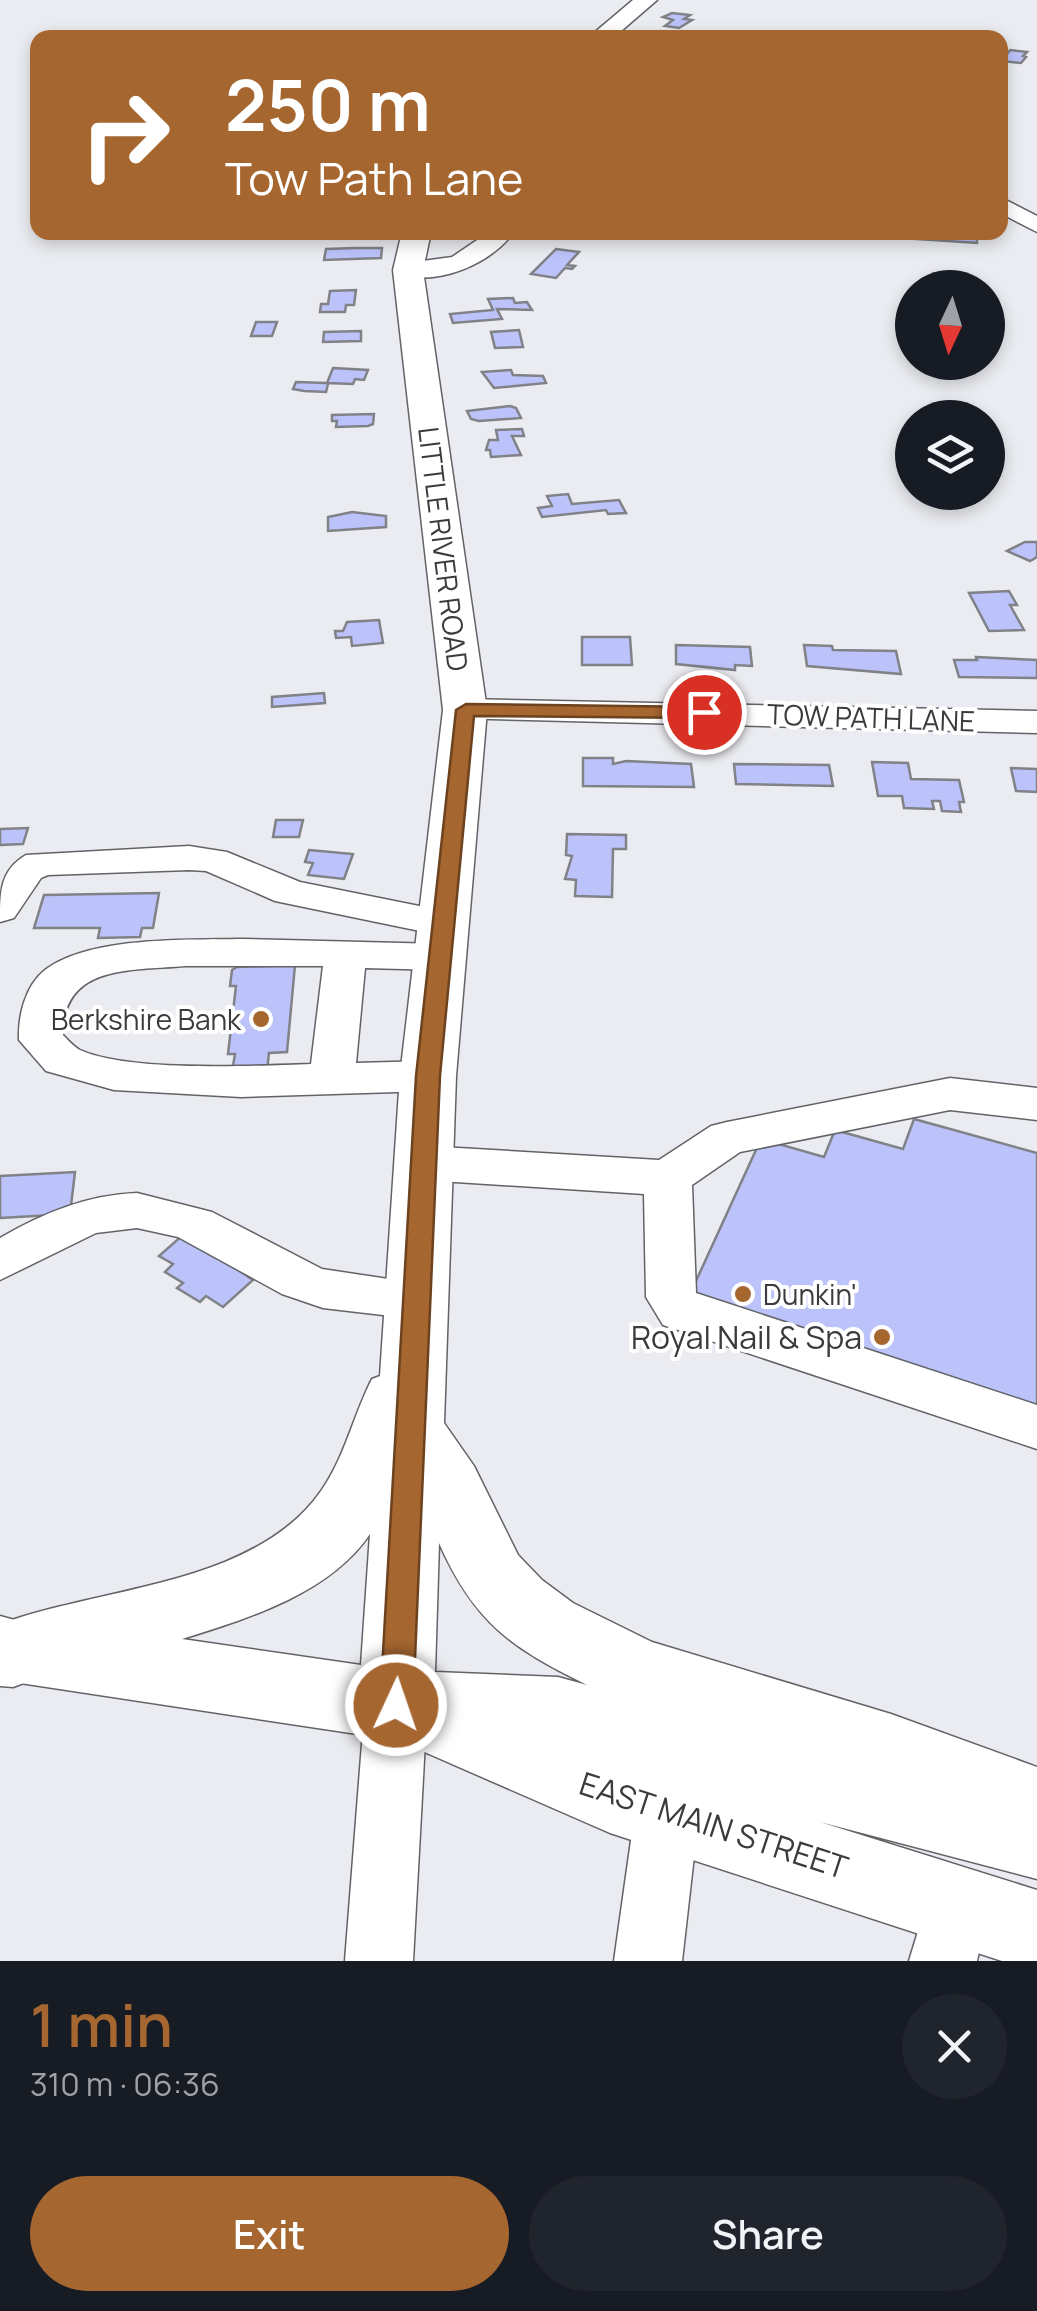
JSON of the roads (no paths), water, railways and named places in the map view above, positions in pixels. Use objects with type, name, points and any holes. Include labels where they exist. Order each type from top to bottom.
[{"type":"main road","points":[[610,30],[646,0]]},
{"type":"main road","name":"LITTLE RIVER ROAD","points":[[396,1705],[428,1076],[466,710],[413,251]]},
{"type":"main road","points":[[6,1651],[242,1587],[309,1553],[336,1526],[370,1472],[416,1320]]},
{"type":"main road","points":[[410,1430],[450,1485],[476,1551],[493,1579],[515,1603],[562,1636],[667,1681],[976,1779],[1037,1806]]},
{"type":"main road","name":"EAST MAIN STREET","points":[[6,1651],[166,1670],[396,1705],[558,1712],[905,1809],[1037,1840]]},
{"type":"main road","name":"EAST MAIN STREET","points":[[396,1705],[610,1795],[668,1812],[949,1933],[1037,1931]]},
{"type":"street","points":[[1008,209],[1037,225]]},
{"type":"street","points":[[413,251],[457,266],[474,258],[494,240]]},
{"type":"street","name":"TOW PATH LANE","points":[[466,710],[1037,722]]},
{"type":"street","points":[[0,909],[27,870],[40,863],[189,858],[212,860],[290,892],[442,940]]},
{"type":"street","points":[[428,1076],[241,1082],[114,1075],[62,1060],[41,1040],[40,1019],[61,978],[93,962],[166,952],[345,956],[442,940]]},
{"type":"street","points":[[332,1079],[345,956]]},
{"type":"street","points":[[424,1163],[668,1178],[726,1138],[950,1094],[1037,1104]]},
{"type":"street","points":[[668,1178],[671,1297],[681,1312],[1037,1427]]},
{"type":"street","points":[[0,1261],[59,1225],[108,1208],[152,1212],[220,1236],[310,1285],[416,1320]]},
{"type":"street","points":[[379,1961],[396,1705]]},
{"type":"street","points":[[648,1961],[668,1812]]},
{"type":"place","name":"Berkshire Bank","points":[[261,1019]]},
{"type":"place","name":"Dunkin'","points":[[743,1294]]},
{"type":"place","name":"Royal Nail & Spa","points":[[882,1337]]}]
